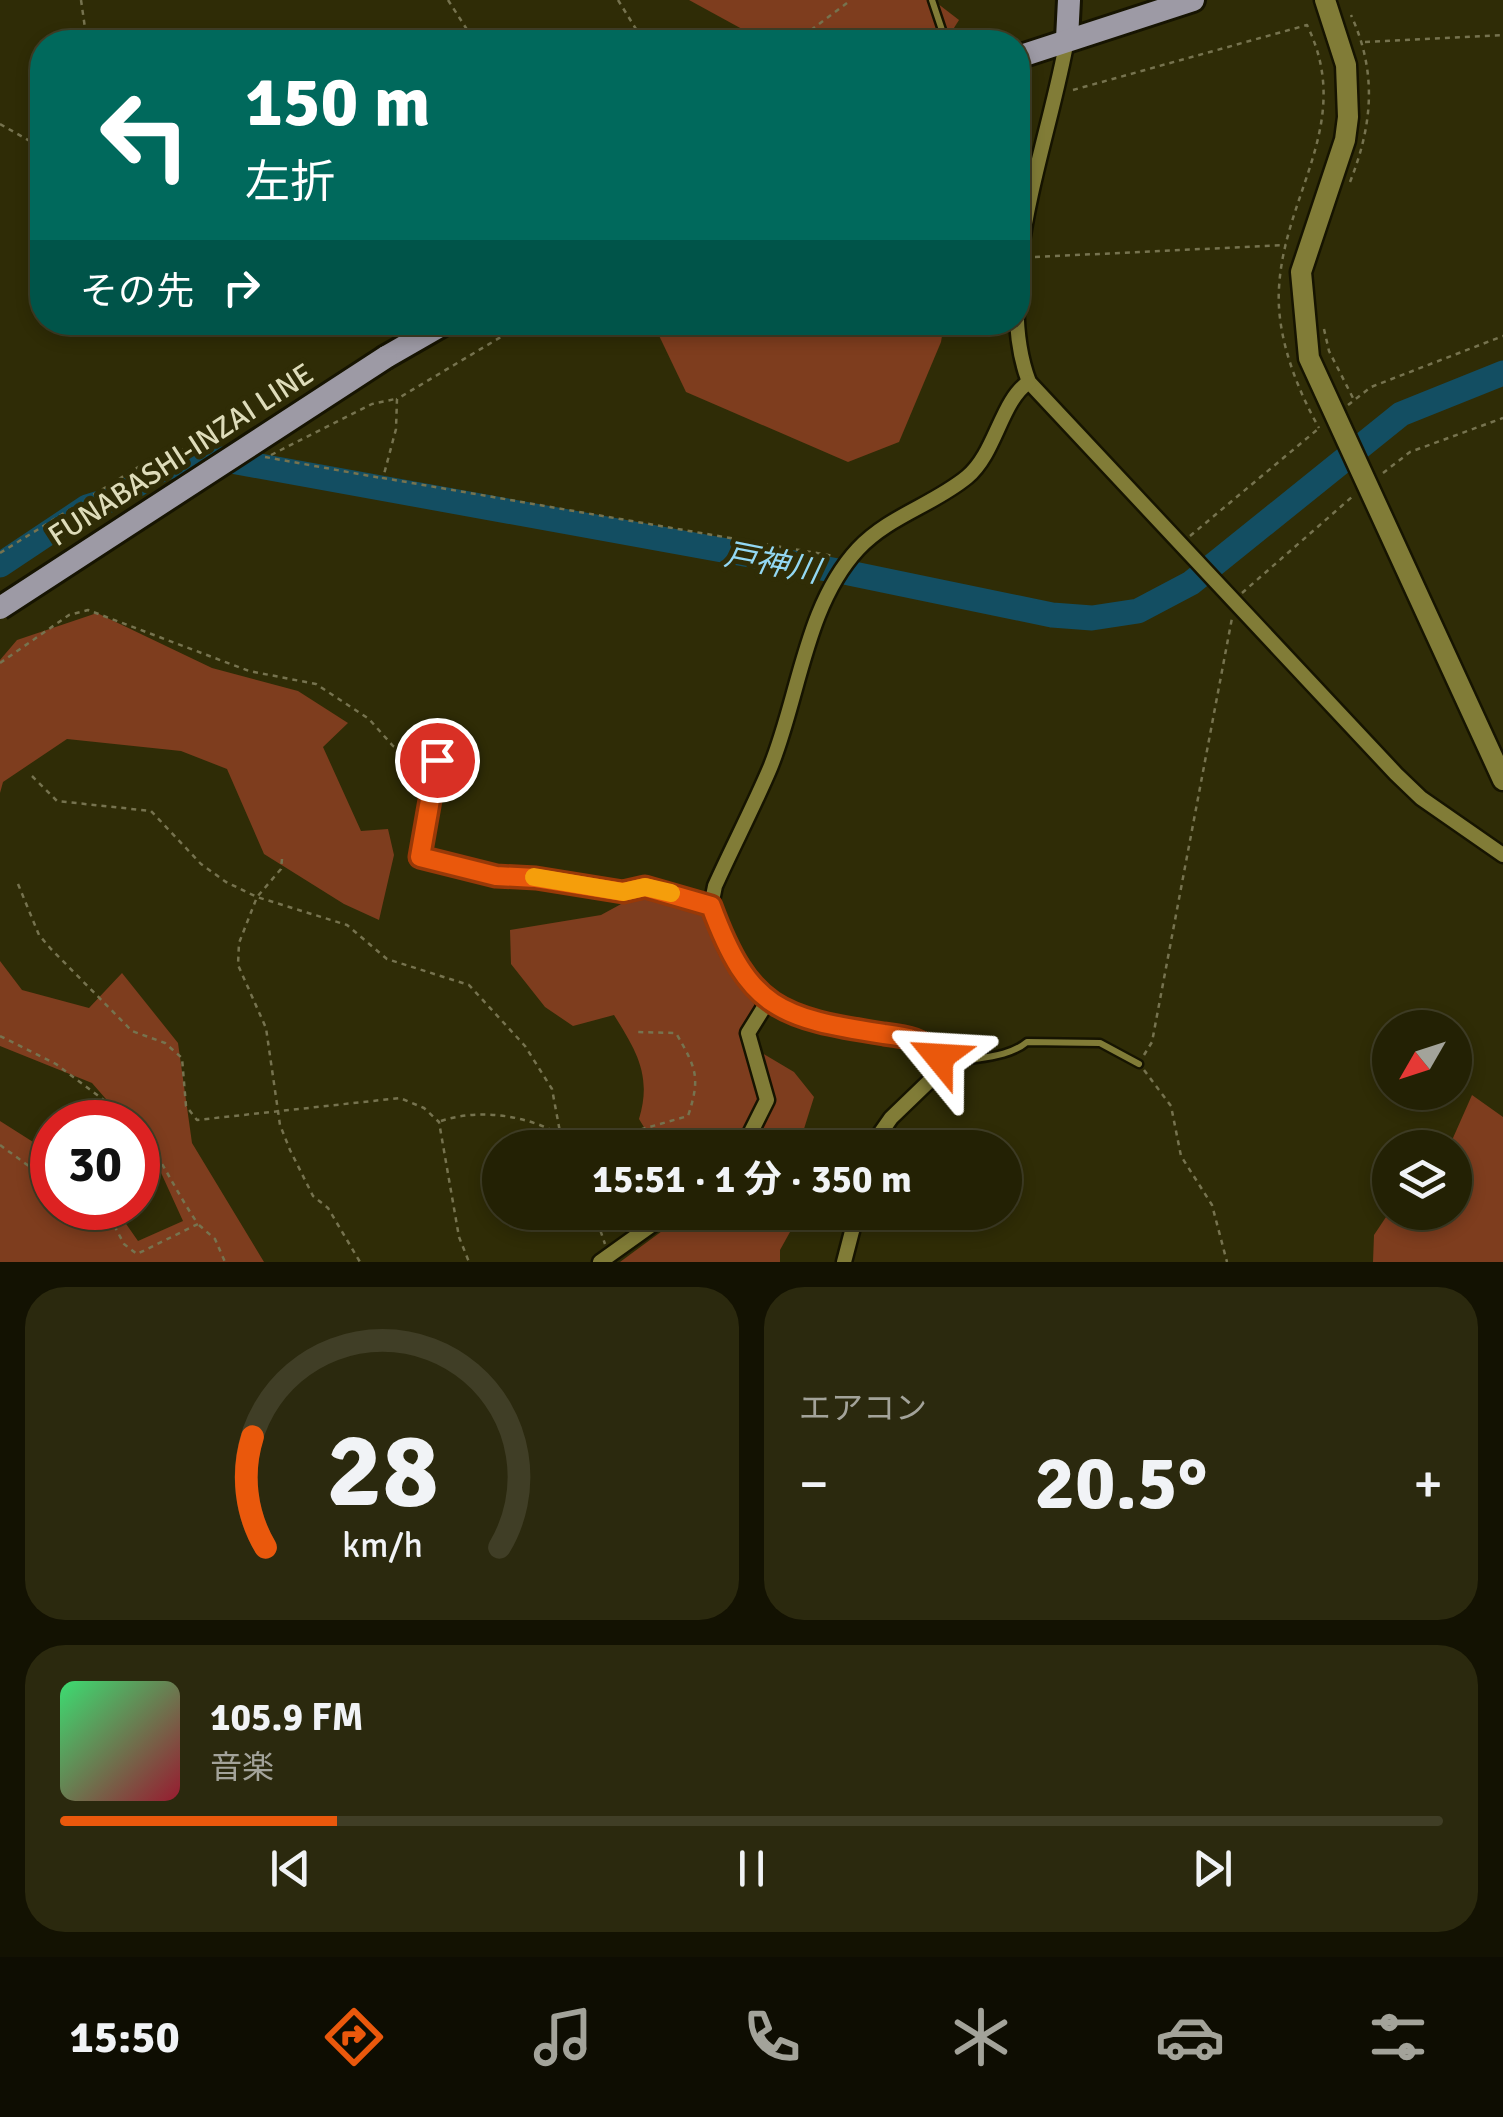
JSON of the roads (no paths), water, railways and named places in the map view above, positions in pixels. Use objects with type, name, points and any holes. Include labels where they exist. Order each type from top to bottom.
[{"type":"main road","points":[[1067,39],[1069,0]]},
{"type":"main road","points":[[1030,53],[1192,0]]},
{"type":"main road","name":"FUNABASHI-INZAI LINE","points":[[0,608],[424,335]]},
{"type":"street","points":[[1325,0],[1346,65],[1348,117],[1345,140],[1301,272],[1308,358],[1503,780]]},
{"type":"street","points":[[1030,211],[1067,39]]},
{"type":"street","points":[[1020,335],[1028,382],[1421,798],[1503,855]]},
{"type":"street","points":[[882,1130],[946,1066],[926,1042],[823,1023],[766,1004],[727,950],[711,906],[715,886],[770,766],[832,586],[849,560],[887,524],[966,477],[990,447],[1016,395],[1028,382]]},
{"type":"street","points":[[752,1130],[767,1100],[748,1033],[766,1004]]},
{"type":"street","points":[[604,1258],[644,1230]]},
{"type":"street","points":[[844,1262],[853,1230]]},
{"type":"lane","points":[[932,0],[942,30]]},
{"type":"lane","points":[[437,760],[420,857],[496,876],[536,878],[623,892],[645,887],[711,906]]},
{"type":"lane","points":[[946,1066],[976,1056],[1015,1053],[1028,1042],[1100,1043],[1139,1064]]},
{"type":"waterway","name":"戸神川","points":[[0,565],[87,507],[116,498],[162,469],[204,456],[849,573],[1052,615],[1092,618],[1138,611],[1191,583],[1401,414],[1503,373]]}]
